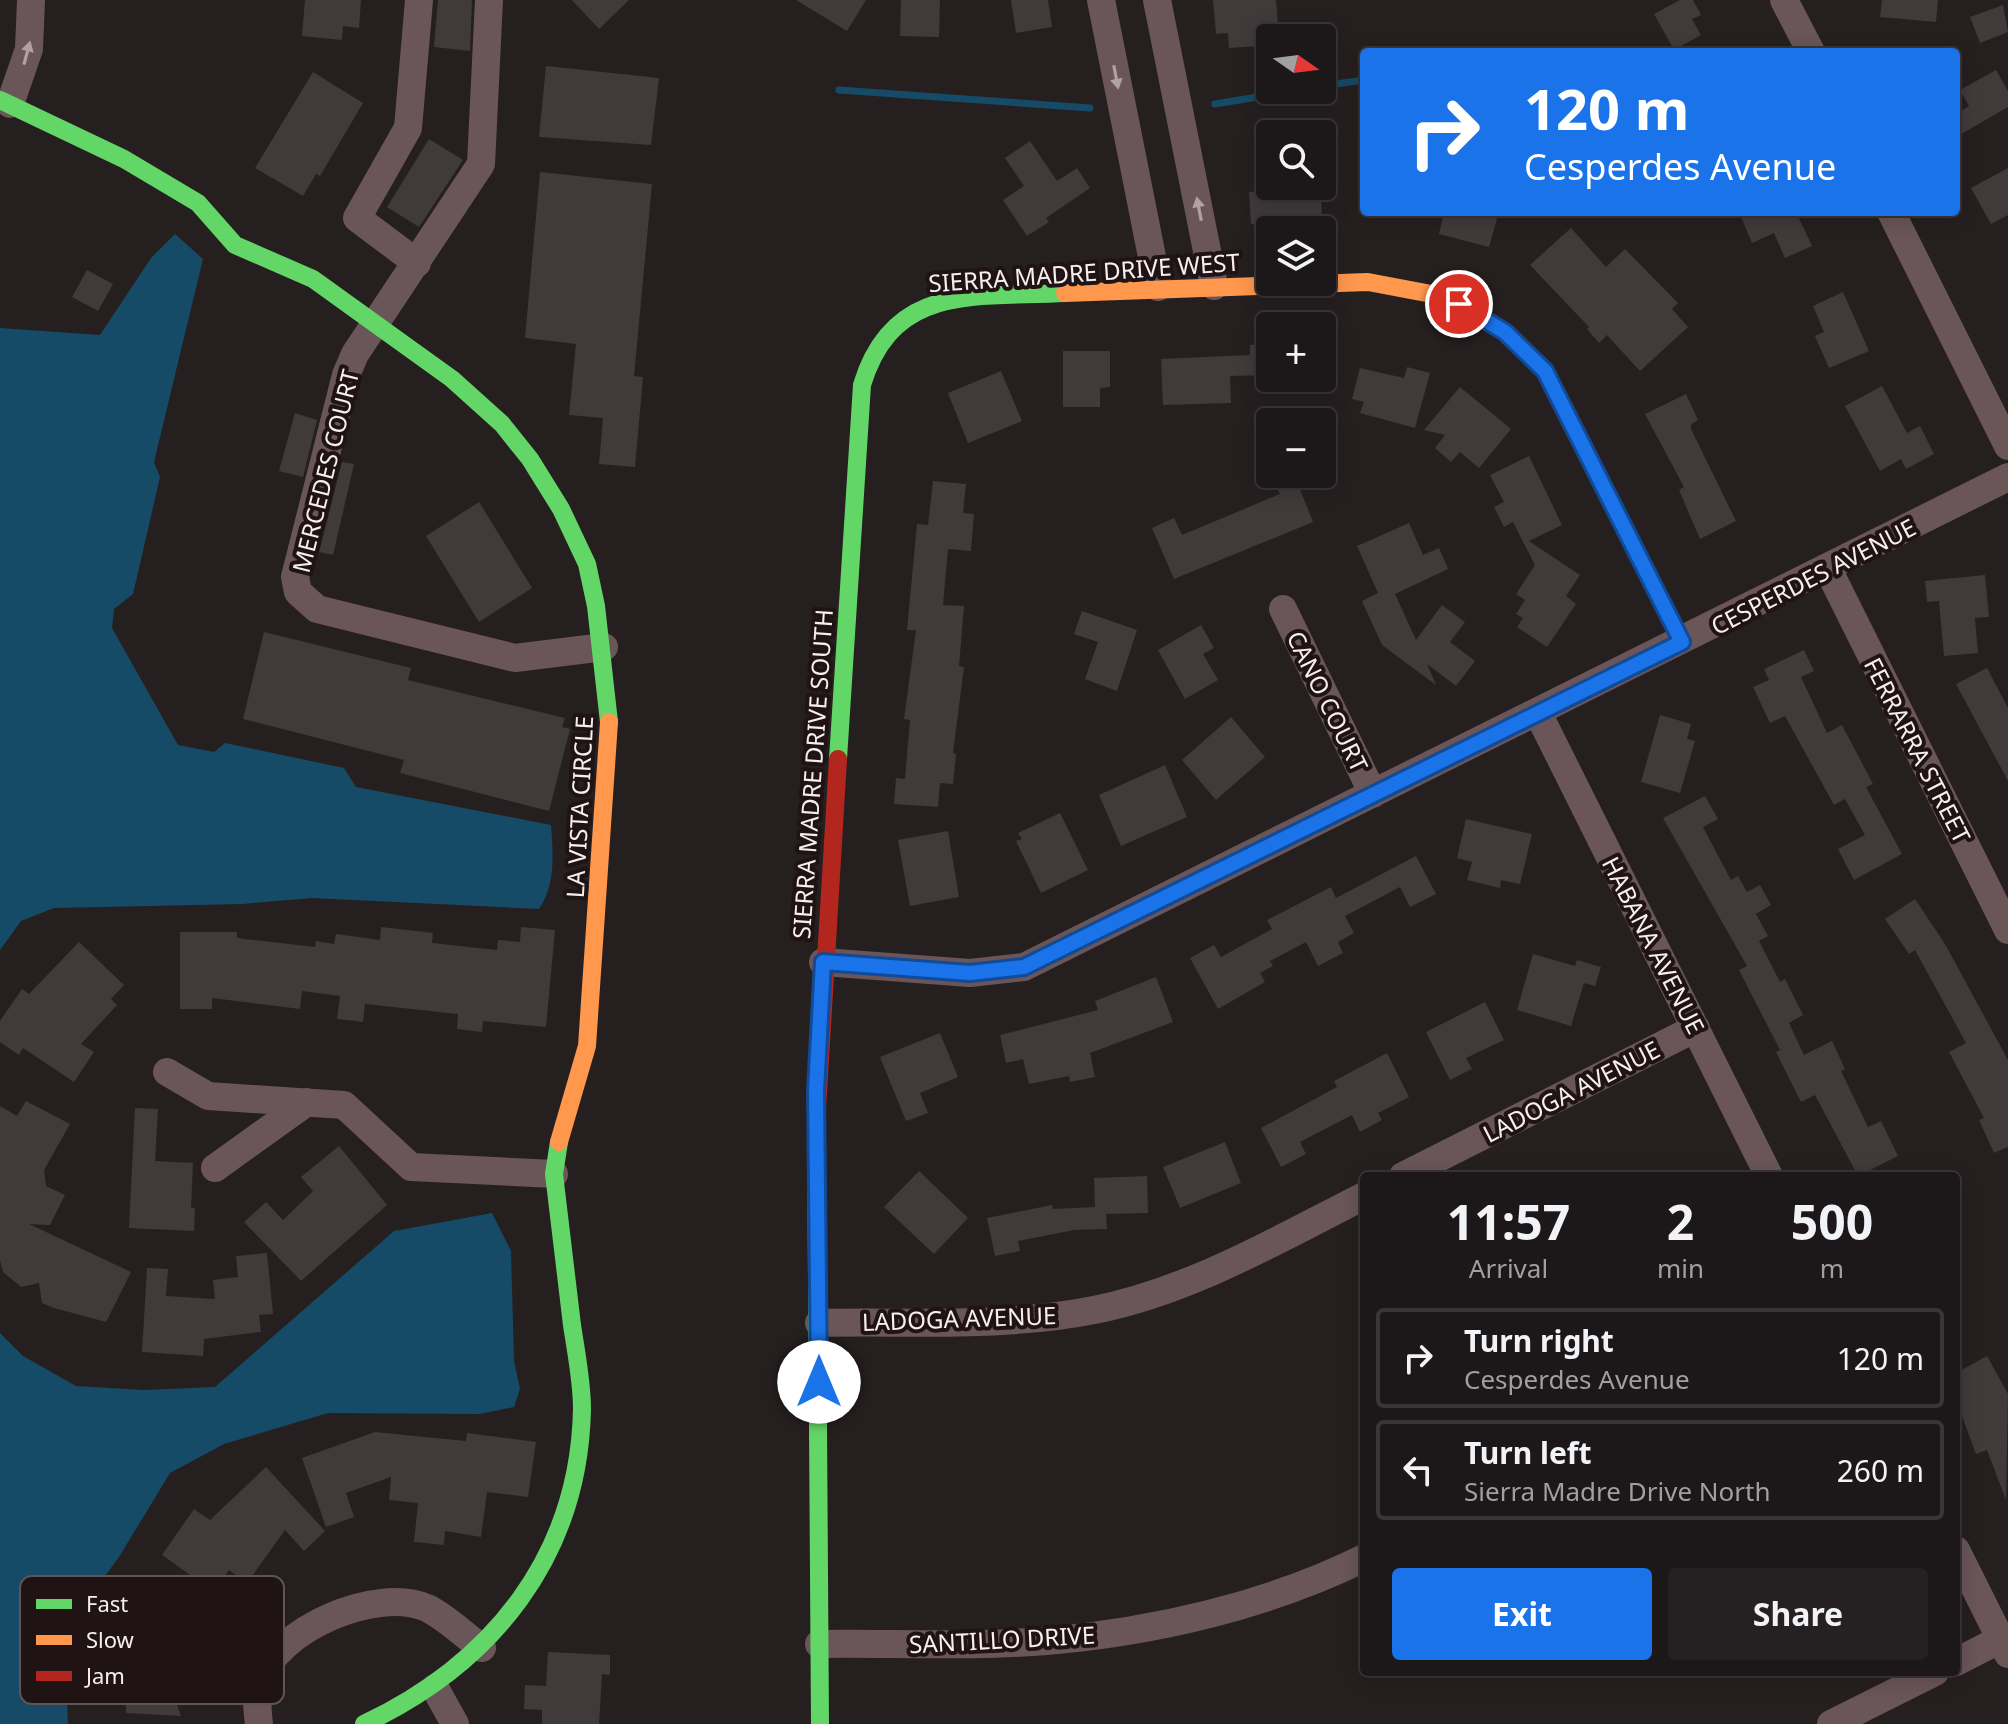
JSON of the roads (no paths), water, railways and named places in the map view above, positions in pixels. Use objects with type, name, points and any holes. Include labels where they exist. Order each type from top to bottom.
[{"type":"street","points":[[5,102],[29,49],[31,0]]},
{"type":"street","points":[[417,263],[357,218],[408,128],[419,0]]},
{"type":"street","name":"MERCEDES COURT","points":[[489,0],[481,164],[373,325],[346,375],[295,577],[298,592],[317,609],[515,658],[604,647]]},
{"type":"street","points":[[1101,0],[1158,287]]},
{"type":"street","points":[[1157,0],[1214,286]]},
{"type":"street","points":[[1784,0],[1809,48]]},
{"type":"street","name":"LA VISTA CIRCLE","points":[[5,102],[124,159],[198,203],[235,245],[313,279],[461,386],[502,424],[530,459],[561,509],[587,564],[604,647],[608,750],[587,1046],[573,1102],[559,1141],[554,1174],[582,1409],[575,1482],[546,1555],[503,1627],[435,1688],[391,1714],[364,1724]]},
{"type":"street","points":[[1893,216],[2008,446]]},
{"type":"street","name":"SIERRA MADRE DRIVE WEST","points":[[899,319],[937,301],[1158,287],[1368,282],[1398,285],[1442,296],[1505,332],[1545,371],[1682,642]]},
{"type":"street","name":"SIERRA MADRE DRIVE SOUTH","points":[[820,1724],[816,1091],[823,962],[862,385],[869,358],[882,335],[899,319]]},
{"type":"street","name":"CESPERDES AVENUE","points":[[823,962],[970,973],[1024,967],[2008,477]]},
{"type":"street","name":"FERRARRA STREET","points":[[1828,569],[2008,930]]},
{"type":"street","name":"CANO COURT","points":[[1283,609],[1373,794]]},
{"type":"street","name":"HABANA AVENUE","points":[[1538,713],[1767,1172]]},
{"type":"street","name":"LADOGA AVENUE","points":[[1411,1172],[1696,1028]]},
{"type":"street","points":[[167,1072],[208,1096],[344,1105],[411,1167],[554,1174]]},
{"type":"street","points":[[215,1168],[307,1102]]},
{"type":"street","name":"LADOGA AVENUE","points":[[819,1323],[1018,1320],[1097,1309],[1193,1279],[1360,1198]]},
{"type":"street","points":[[1960,1558],[2004,1647],[1960,1661]]},
{"type":"street","name":"SANTILLO DRIVE","points":[[819,1644],[1044,1641],[1101,1635],[1169,1623],[1277,1594],[1360,1560]]},
{"type":"street","points":[[284,1650],[310,1629],[349,1608],[390,1603],[426,1608],[482,1648]]},
{"type":"street","points":[[1831,1724],[1927,1676]]},
{"type":"street","points":[[435,1688],[455,1724]]},
{"type":"street","points":[[256,1704],[259,1724]]},
{"type":"water","points":[[175,234],[203,259],[154,462],[160,477],[133,594],[114,609],[112,628],[178,745],[214,752],[225,743],[344,768],[356,787],[551,825],[551,879],[539,909],[312,898],[243,904],[54,908],[21,921],[0,950],[0,328],[100,335],[151,258]]},
{"type":"water","points":[[492,1213],[511,1251],[514,1361],[520,1389],[514,1407],[480,1414],[328,1413],[224,1444],[170,1473],[105,1576],[20,1576],[20,1704],[67,1704],[68,1724],[0,1724],[0,1333],[23,1356],[76,1386],[144,1390],[215,1387],[394,1231]]},
{"type":"waterway","points":[[1336,84],[1360,81]]},
{"type":"waterway","points":[[839,90],[1090,108]]},
{"type":"waterway","points":[[1215,104],[1256,97]]}]
